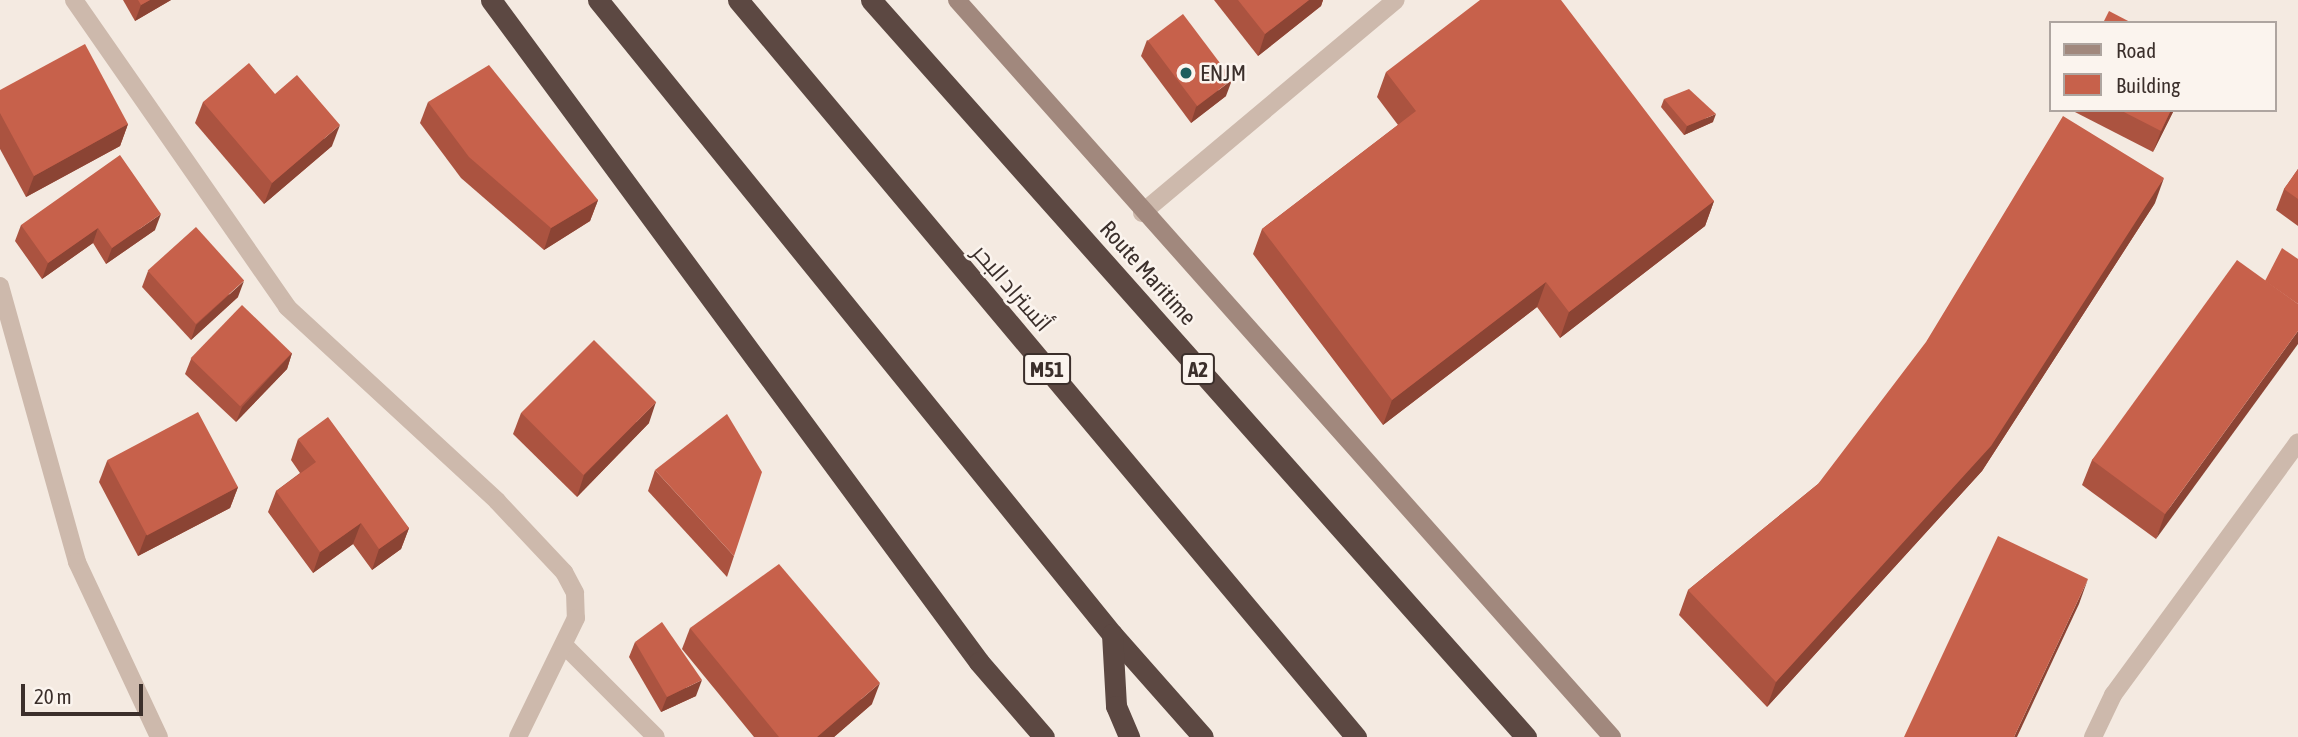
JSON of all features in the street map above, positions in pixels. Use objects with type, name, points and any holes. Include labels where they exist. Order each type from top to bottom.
[{"type":"highway","points":[[491,0],[979,662],[1044,737]]},
{"type":"highway","points":[[598,0],[1112,634],[1203,737]]},
{"type":"highway","name":"أتستراد البحر","points":[[738,0],[1356,737]]},
{"type":"highway","name":"Route Maritime","points":[[871,0],[1526,737]]},
{"type":"highway","points":[[1112,634],[1116,706],[1129,737]]},
{"type":"street","points":[[74,0],[286,307],[497,501],[564,572],[575,593],[576,618],[566,647],[518,737]]},
{"type":"street","points":[[957,0],[1142,213],[1612,737]]},
{"type":"street","points":[[1142,213],[1396,0]]},
{"type":"street","points":[[0,286],[77,562],[159,737]]},
{"type":"street","points":[[2093,737],[2113,695],[2298,442]]},
{"type":"street","points":[[566,647],[656,737]]},
{"type":"building","points":[[1238,0],[1309,0],[1265,34]]},
{"type":"building","points":[[1480,0],[1561,0],[1714,201],[1569,312],[1546,282],[1392,400],[1262,229],[1416,111],[1386,72]]},
{"type":"building","points":[[2109,11],[2128,21],[2104,21]]},
{"type":"building","points":[[1183,14],[1232,79],[1197,106],[1148,40]]},
{"type":"building","points":[[85,44],[128,124],[34,176],[0,113],[0,90]]},
{"type":"building","points":[[249,63],[275,94],[297,75],[340,125],[272,183],[203,102]]},
{"type":"building","points":[[489,65],[598,200],[551,228],[469,157],[428,102]]},
{"type":"building","points":[[1689,89],[1716,114],[1687,126],[1664,99]]},
{"type":"building","points":[[2124,112],[2170,112],[2161,131]]},
{"type":"building","points":[[2063,116],[2164,178],[1991,446],[1776,682],[1688,590],[1818,484],[1926,342]]},
{"type":"building","points":[[120,155],[161,214],[112,248],[98,228],[48,263],[21,225]]},
{"type":"building","points":[[2298,169],[2298,199],[2284,189]]},
{"type":"building","points":[[196,227],[244,281],[196,324],[148,270]]},
{"type":"building","points":[[2282,248],[2298,259],[2298,304],[2265,281]]},
{"type":"building","points":[[2237,260],[2298,304],[2298,331],[2165,514],[2092,460]]},
{"type":"building","points":[[242,305],[292,353],[240,406],[191,358]]},
{"type":"building","points":[[594,340],[656,402],[583,475],[521,413]]},
{"type":"building","points":[[198,412],[238,487],[147,535],[107,460]]},
{"type":"building","points":[[727,414],[762,472],[734,556],[655,470]]},
{"type":"building","points":[[328,417],[409,528],[379,549],[361,523],[320,552],[276,491],[316,462],[298,439]]},
{"type":"building","points":[[1998,536],[2088,579],[2014,737],[1904,737]]},
{"type":"building","points":[[779,564],[880,683],[817,737],[779,737],[690,628]]},
{"type":"building","points":[[662,622],[702,680],[667,697],[635,642]]},
{"type":"place","name":"ENJM","points":[[1186,73]]}]
